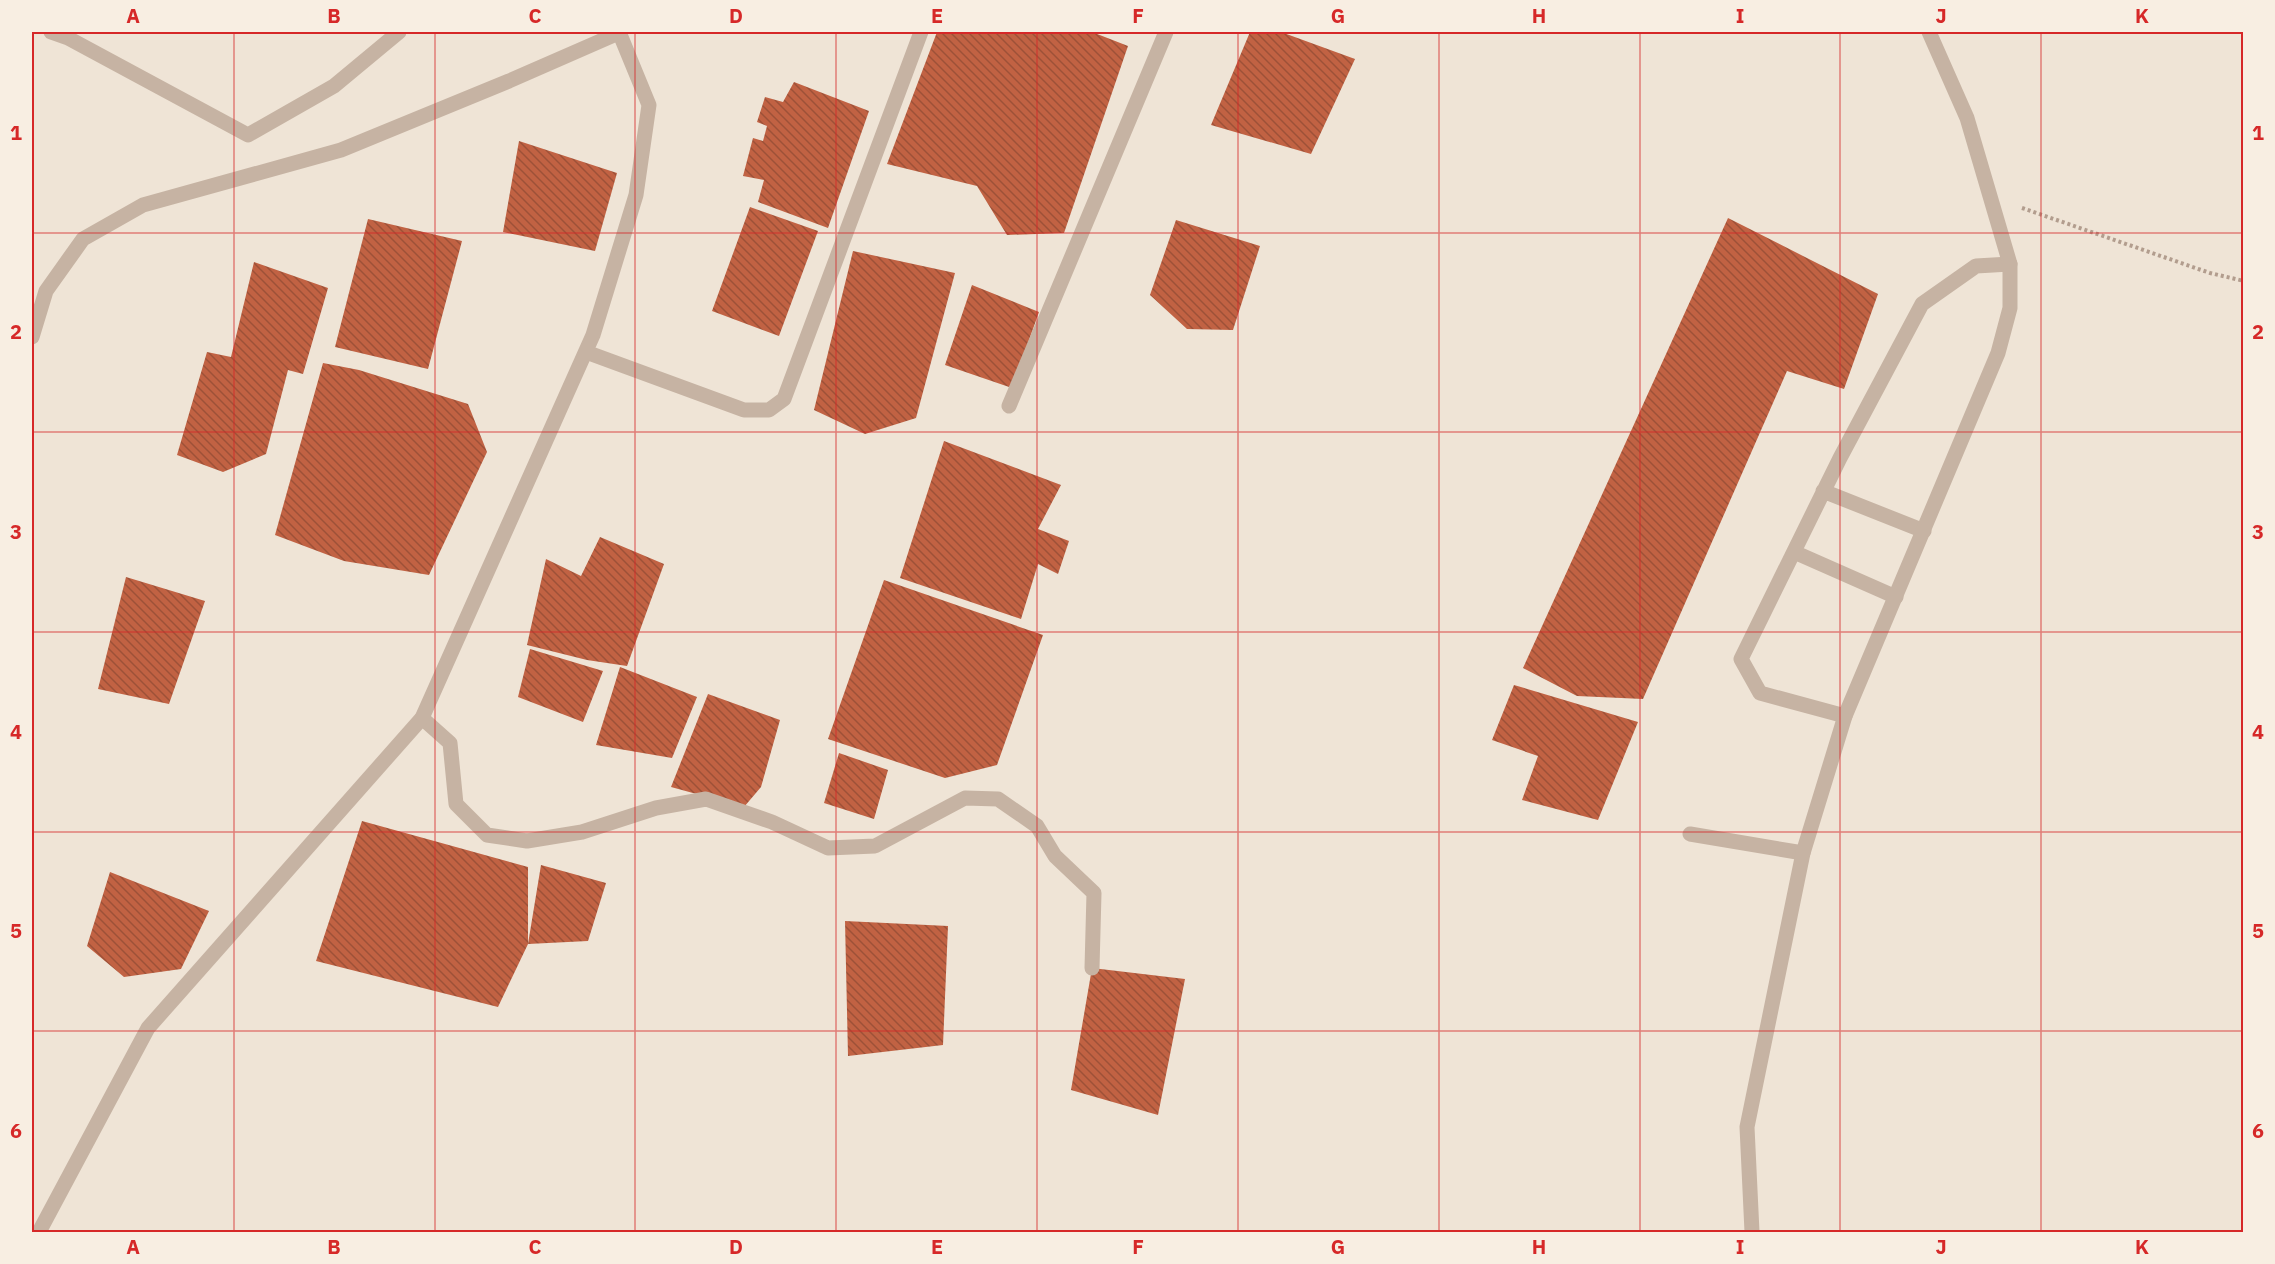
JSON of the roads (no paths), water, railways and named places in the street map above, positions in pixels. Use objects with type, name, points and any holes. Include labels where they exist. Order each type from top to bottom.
[{"type":"street","points":[[51,32],[68,38],[248,135],[334,86],[399,32]]},
{"type":"street","points":[[609,32],[620,32]]},
{"type":"street","points":[[32,337],[46,291],[83,238],[143,205],[341,150],[499,86],[620,32]]},
{"type":"street","points":[[39,1233],[148,1028],[423,718],[586,352],[636,195],[649,105],[620,32]]},
{"type":"street","points":[[586,352],[744,410],[769,410],[784,399],[921,32]]},
{"type":"street","points":[[1009,406],[1166,32]]},
{"type":"street","points":[[1752,1233],[1747,1127],[1803,853],[1845,716],[1998,353],[2010,308],[2010,264],[1966,118],[1929,32]]},
{"type":"street","points":[[1845,716],[1760,693],[1741,659],[1824,491],[1922,304],[1976,266],[2010,264]]},
{"type":"street","points":[[1824,491],[1924,531]]},
{"type":"street","points":[[1794,552],[1896,597]]},
{"type":"street","points":[[423,718],[450,743],[456,804],[487,835],[527,841],[582,832],[656,808],[706,799],[772,822],[828,848],[875,846],[965,798],[998,799],[1037,826],[1055,856],[1094,893],[1092,968]]},
{"type":"street","points":[[1690,834],[1803,853]]}]
